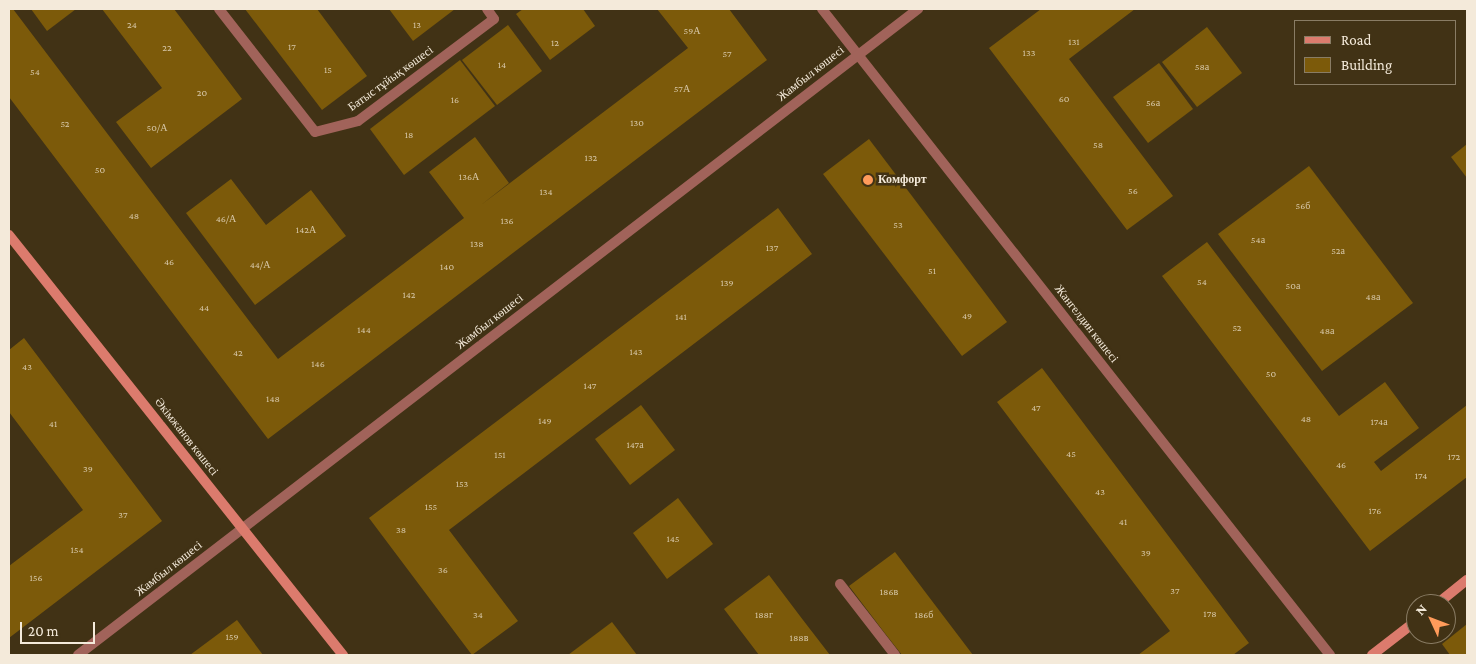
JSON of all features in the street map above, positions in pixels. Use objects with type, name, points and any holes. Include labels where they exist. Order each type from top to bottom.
[{"type":"main road","name":"Әкімжанов көшесі","points":[[9,235],[343,655]]},
{"type":"main road","points":[[1450,594],[1467,580]]},
{"type":"main road","points":[[1372,655],[1406,628]]},
{"type":"street","name":"Батыс тұйық көшесі","points":[[219,9],[315,132],[358,122],[494,19],[487,9]]},
{"type":"street","name":"Жангелдин көшесі","points":[[822,9],[1330,655]]},
{"type":"street","name":"Жамбыл көшесі","points":[[78,655],[918,9]]},
{"type":"street","points":[[840,584],[895,655]]},
{"type":"building","points":[[9,9],[13,9],[278,359],[464,218],[429,172],[475,137],[509,183],[481,205],[688,48],[657,9],[729,9],[767,60],[268,439],[9,97]]},
{"type":"building","points":[[31,9],[76,9],[47,31]]},
{"type":"building","points":[[102,9],[174,9],[242,99],[151,168],[116,122],[162,88]]},
{"type":"building","points":[[245,9],[317,9],[367,76],[322,110]]},
{"type":"building","points":[[389,9],[455,9],[413,41]]},
{"type":"building","points":[[523,9],[583,9],[595,26],[550,60],[516,14]]},
{"type":"building","points":[[1041,9],[1135,9],[1069,59],[1173,196],[1127,230],[989,48]]},
{"type":"building","points":[[508,25],[542,71],[497,105],[462,60]]},
{"type":"building","points":[[1207,27],[1242,73],[1197,107],[1162,62]]},
{"type":"building","points":[[460,60],[495,106],[404,175],[370,129]]},
{"type":"building","points":[[1159,63],[1193,109],[1148,143],[1113,97]]},
{"type":"building","points":[[869,139],[1007,322],[962,356],[823,174]]},
{"type":"building","points":[[1467,144],[1467,178],[1451,157]]},
{"type":"building","points":[[1309,166],[1413,303],[1322,371],[1218,234]]},
{"type":"building","points":[[231,179],[266,225],[311,190],[346,236],[255,305],[186,213]]},
{"type":"building","points":[[778,208],[812,254],[449,530],[518,621],[472,655],[369,518]]},
{"type":"building","points":[[1207,242],[1339,416],[1385,382],[1419,428],[1374,462],[1381,471],[1467,405],[1467,477],[1370,551],[1162,276]]},
{"type":"building","points":[[24,338],[162,521],[9,638],[9,566],[83,510],[9,412],[9,350]]},
{"type":"building","points":[[1042,368],[1249,643],[1233,655],[1138,655],[1170,631],[997,402]]},
{"type":"building","points":[[641,405],[675,450],[630,485],[595,439]]},
{"type":"building","points":[[678,498],[713,544],[667,579],[633,533]]},
{"type":"building","points":[[895,552],[973,655],[902,655],[849,586]]},
{"type":"building","points":[[769,575],[830,655],[759,655],[724,609]]},
{"type":"building","points":[[237,620],[263,655],[190,655]]},
{"type":"building","points":[[612,622],[637,655],[568,655]]},
{"type":"building","points":[[1467,624],[1467,655],[1450,655],[1442,644],[1456,644],[1456,633]]},
{"type":"place","name":"Комфорт","points":[[868,180]]}]
